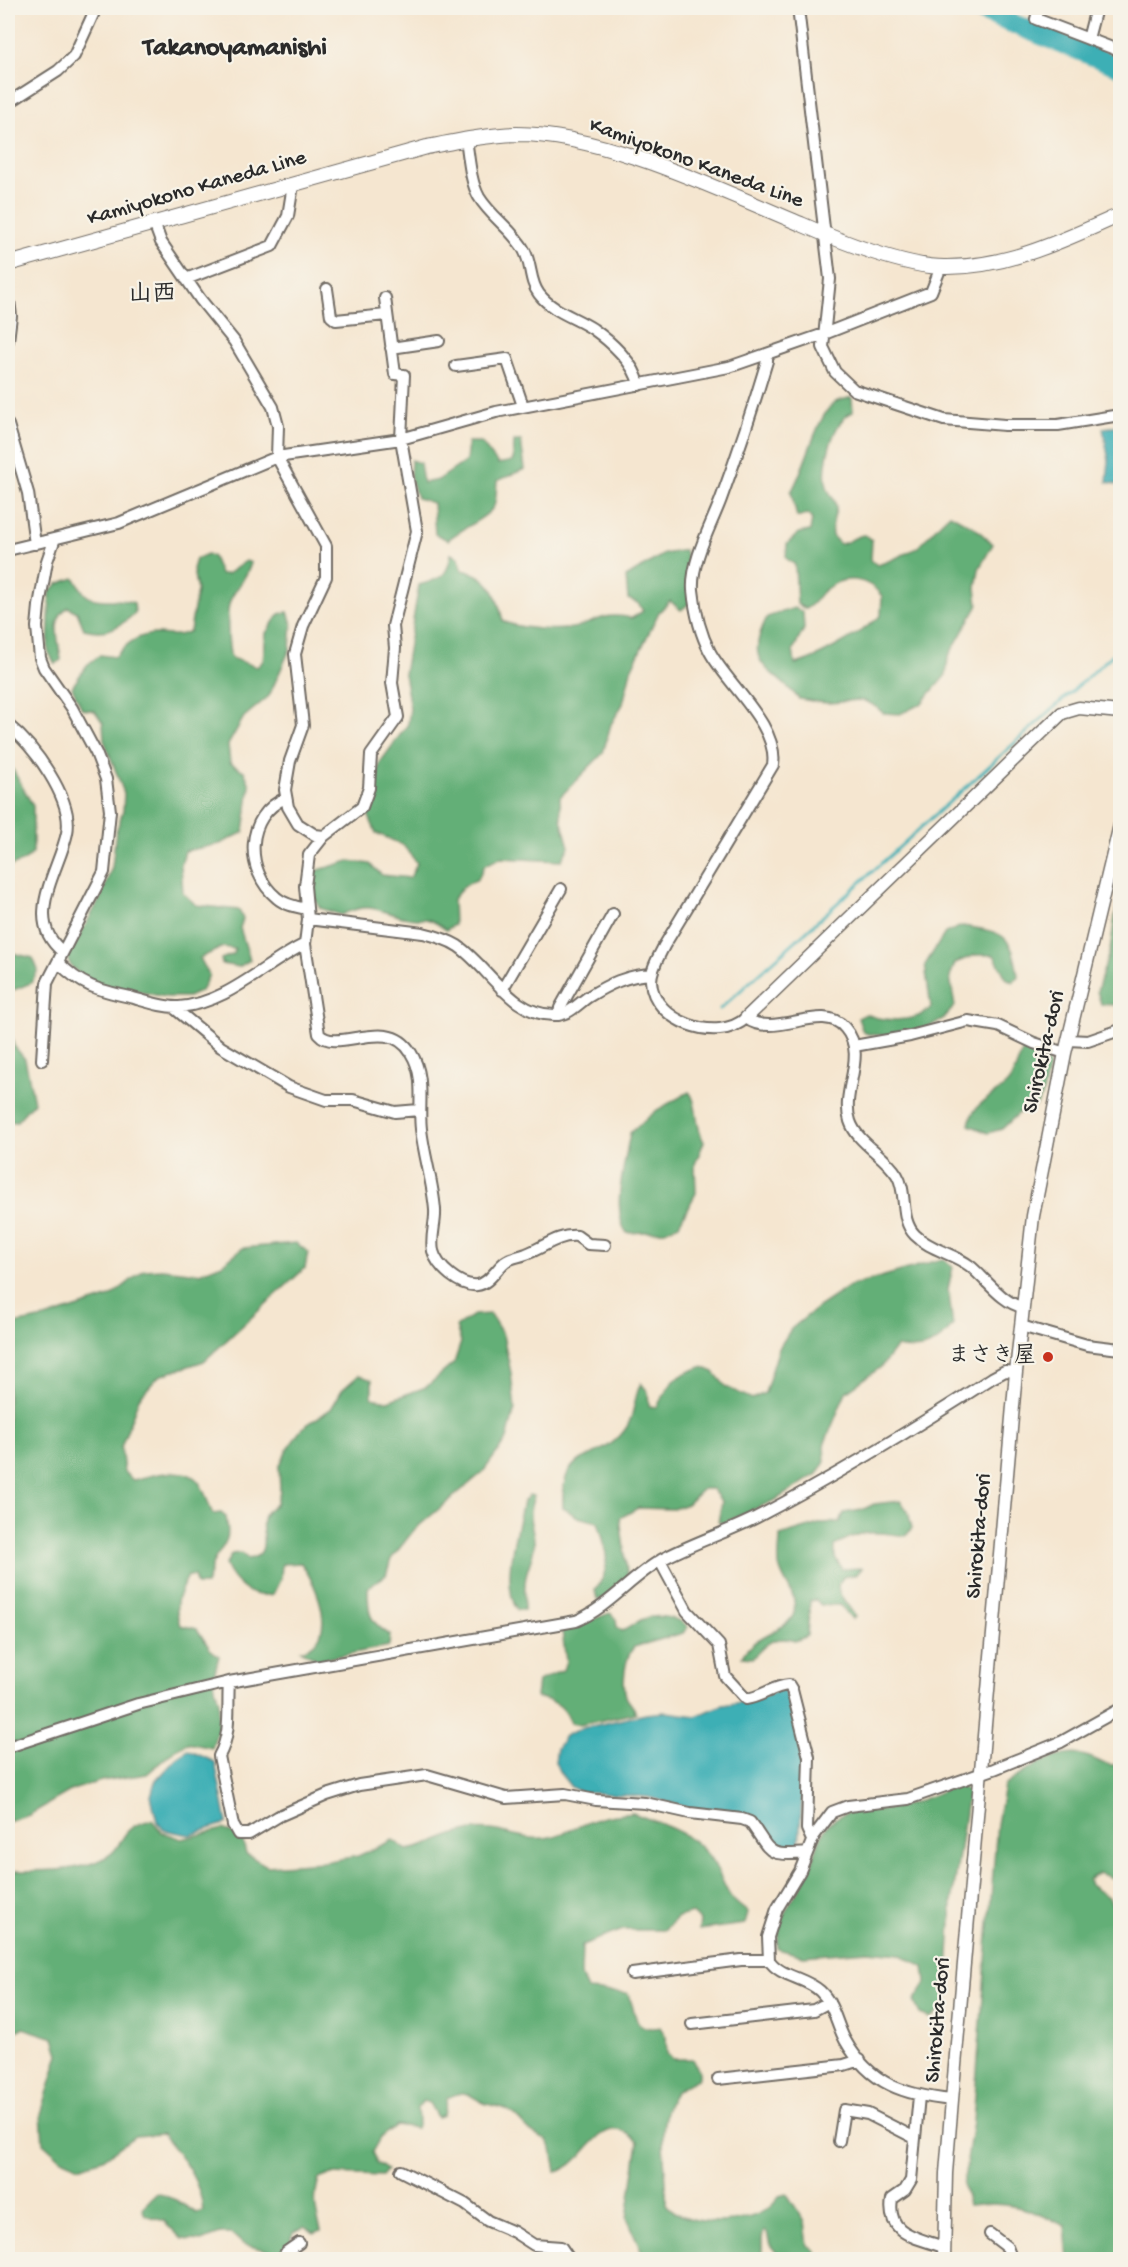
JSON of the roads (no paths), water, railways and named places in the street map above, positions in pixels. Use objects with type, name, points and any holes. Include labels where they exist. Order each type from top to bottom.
[{"type":"main road","name":"Kamiyokono Kaneda Line","points":[[8,264],[466,139],[519,134],[585,142],[717,189],[823,234],[883,255],[941,267],[974,266],[1007,259],[1052,245],[1120,215]]},
{"type":"street","points":[[8,103],[58,71],[74,56],[96,8]]},
{"type":"street","points":[[798,8],[830,279],[824,334],[825,354],[835,372],[854,390],[900,403],[944,420],[1005,426],[1058,425],[1120,415]]},
{"type":"street","points":[[1039,8],[1036,19],[1120,51]]},
{"type":"street","points":[[1088,39],[1096,8]]},
{"type":"street","points":[[466,139],[474,186],[479,197],[524,250],[538,293],[564,315],[593,329],[611,344],[638,376],[639,385]]},
{"type":"street","points":[[186,279],[272,246],[288,216],[293,185]]},
{"type":"street","points":[[154,223],[161,242],[186,279],[234,341],[273,407],[278,426],[277,458],[322,537],[328,561],[323,588],[298,639],[296,669],[303,725],[287,776],[286,798],[288,807],[298,824],[315,835],[324,836]]},
{"type":"street","points":[[8,550],[54,541],[119,523],[277,458],[401,439],[523,406],[729,367],[824,334],[931,292],[941,267]]},
{"type":"street","points":[[327,289],[331,316],[336,320],[386,315]]},
{"type":"street","points":[[8,292],[11,316],[8,341]]},
{"type":"street","points":[[385,298],[395,374],[404,375],[401,439],[417,531],[393,626],[395,648],[392,672],[398,717],[371,755],[369,788],[362,807],[324,836],[309,855],[305,886],[308,914],[305,944],[319,1034],[328,1040],[379,1035],[405,1045],[412,1054],[419,1080],[422,1102],[419,1110],[435,1208],[433,1251],[447,1272],[459,1280],[477,1285],[485,1283],[512,1258],[560,1238],[577,1236],[588,1244],[605,1245]]},
{"type":"street","points":[[391,348],[439,341]]},
{"type":"street","points":[[767,354],[767,361],[750,417],[702,549],[693,588],[701,632],[711,653],[765,730],[772,746],[773,765],[664,946],[652,974],[653,991],[659,1002],[685,1023],[699,1028],[725,1030],[739,1025],[1062,713],[1079,708],[1120,712]]},
{"type":"street","points":[[456,366],[507,358],[523,406]]},
{"type":"street","points":[[8,424],[28,493],[35,544]]},
{"type":"street","points":[[42,1060],[45,993],[104,872],[110,811],[106,779],[96,753],[72,708],[44,668],[40,658],[37,627],[39,606],[47,561],[54,541]]},
{"type":"street","points":[[8,725],[28,745],[65,804],[67,833],[44,904],[48,931],[61,957],[84,985],[173,1007],[221,1047],[289,1087],[326,1100],[353,1100],[395,1112],[419,1110]]},
{"type":"street","points":[[286,798],[267,811],[261,819],[255,836],[253,860],[271,892],[279,899],[308,914],[442,937],[474,960],[502,990],[532,1010],[559,1015],[568,1013],[619,979],[652,974]]},
{"type":"street","name":"Shirokita-dori","points":[[944,2253],[952,2100],[1016,1372],[1035,1204],[1065,1053],[1120,825]]},
{"type":"street","points":[[502,990],[561,889]]},
{"type":"street","points":[[559,1015],[560,1008],[613,914]]},
{"type":"street","points":[[173,1007],[218,996],[305,944]]},
{"type":"street","points":[[746,1018],[754,1024],[769,1025],[828,1019],[844,1027],[854,1046],[855,1062],[848,1103],[850,1121],[863,1139],[886,1160],[899,1178],[908,1225],[914,1235],[927,1244],[955,1255],[1010,1303],[1023,1307]]},
{"type":"street","points":[[854,1046],[910,1036],[968,1021],[998,1026],[1034,1043],[1065,1053]]},
{"type":"street","points":[[1068,1040],[1088,1041],[1120,1030]]},
{"type":"street","points":[[1021,1326],[1087,1345],[1120,1349]]},
{"type":"street","points":[[8,1747],[138,1704],[229,1682],[576,1621],[606,1605],[660,1561],[780,1505],[868,1456],[992,1378],[1005,1371],[1016,1372]]},
{"type":"street","points":[[660,1561],[687,1611],[719,1645],[725,1676],[746,1699],[760,1697],[771,1689],[785,1685],[789,1685],[792,1690],[809,1757],[807,1829],[812,1840]]},
{"type":"street","points":[[229,1682],[227,1707],[229,1729],[226,1744],[219,1756],[233,1825],[238,1834],[249,1834],[289,1811],[327,1795],[359,1785],[426,1775],[506,1798],[565,1794],[596,1800],[645,1803],[690,1813],[742,1819],[750,1822],[764,1846],[773,1852],[780,1855],[807,1852]]},
{"type":"street","points":[[952,2100],[902,2092],[882,2081],[860,2060],[845,2039],[829,2002],[813,1986],[781,1971],[769,1960],[767,1949],[772,1923],[800,1871],[812,1840],[824,1820],[832,1812],[848,1806],[908,1799],[982,1773],[1061,1742],[1120,1709]]},
{"type":"street","points":[[632,1974],[741,1960],[769,1960]]},
{"type":"street","points":[[692,2024],[814,2010],[829,2002]]},
{"type":"street","points":[[718,2079],[844,2065],[860,2060]]},
{"type":"street","points":[[919,2096],[911,2181],[905,2190],[892,2199],[891,2220],[898,2229],[944,2253]]},
{"type":"street","points":[[839,2141],[844,2110],[868,2114],[915,2138]]},
{"type":"street","points":[[401,2171],[465,2204],[488,2221],[514,2232],[534,2245],[561,2247],[570,2259]]},
{"type":"street","points":[[990,2234],[1007,2247],[1012,2259]]},
{"type":"street","points":[[283,2259],[286,2252],[299,2244]]},
{"type":"water","points":[[1120,426],[1120,485],[1107,482],[1109,461],[1103,428]]},
{"type":"water","points":[[778,1690],[785,1691],[796,1726],[804,1769],[799,1845],[780,1849],[774,1847],[752,1818],[689,1808],[648,1797],[581,1792],[571,1787],[555,1762],[557,1748],[565,1736],[579,1729],[646,1714],[666,1712],[696,1716],[723,1705],[756,1700]]},
{"type":"water","points":[[188,1750],[215,1762],[227,1823],[190,1835],[164,1830],[157,1822],[151,1796],[155,1782],[177,1758]]},
{"type":"waterway","points":[[974,8],[1120,67]]},
{"type":"waterway","points":[[720,1009],[1120,648]]},
{"type":"place","name":"まさき屋","points":[[1048,1357]]},
{"type":"district","name":"Takanoyamanishi","points":[[235,49]]},
{"type":"district","name":"山西","points":[[152,295]]}]
